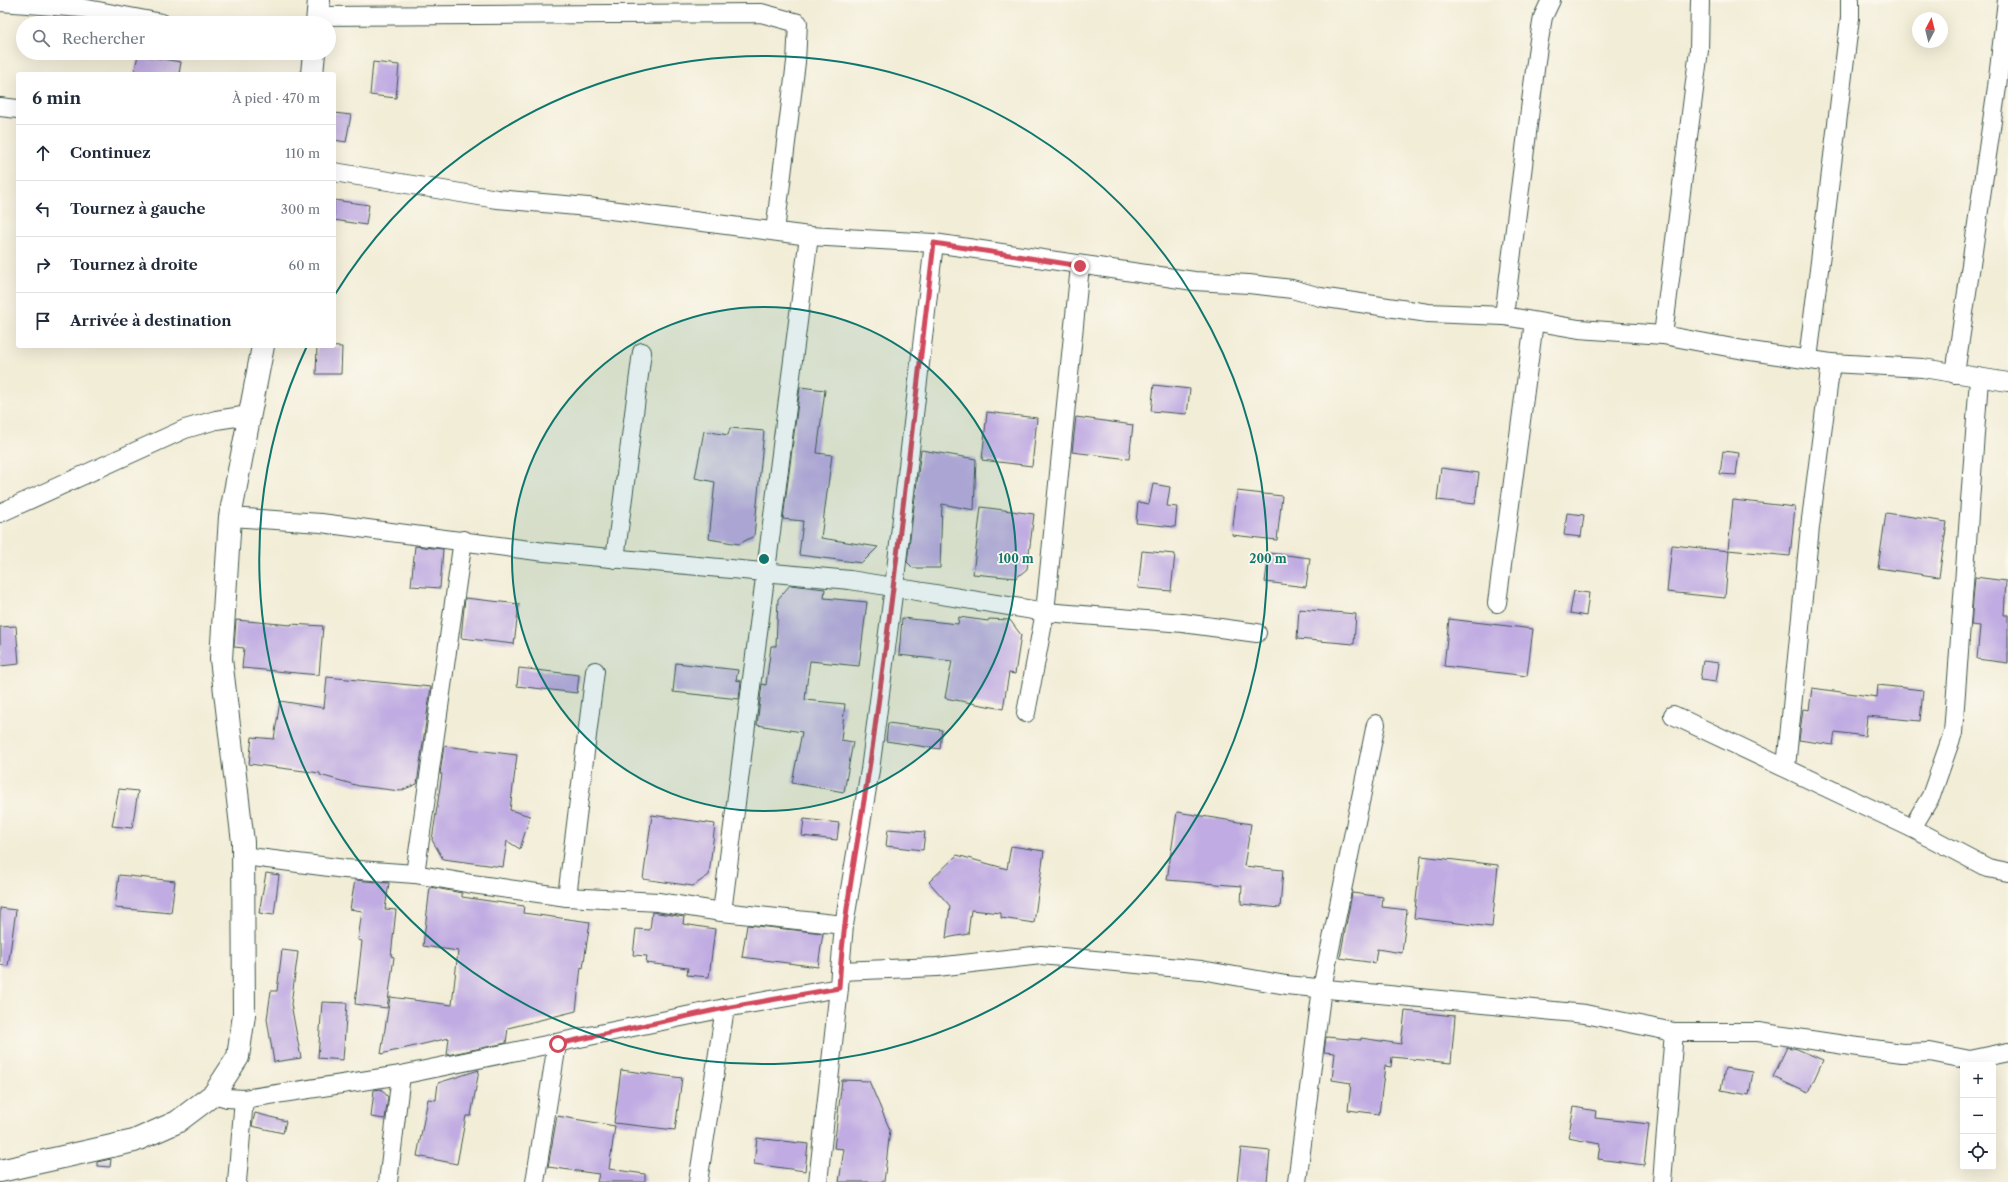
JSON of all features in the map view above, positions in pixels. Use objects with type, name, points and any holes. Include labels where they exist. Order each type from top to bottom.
[{"type":"main road","points":[[312,72],[313,60]]},
{"type":"main road","points":[[0,1171],[134,1141],[177,1122],[214,1094],[238,1057],[244,1014],[243,856],[221,658],[230,517],[263,348]]},
{"type":"street","points":[[1504,316],[1538,46],[1543,17],[1551,0]]},
{"type":"street","points":[[1663,335],[1699,50],[1700,0]]},
{"type":"street","points":[[1808,359],[1850,18],[1850,0]]},
{"type":"street","points":[[1955,374],[1997,87],[2007,0]]},
{"type":"street","points":[[0,2],[82,8],[125,16]]},
{"type":"street","points":[[318,13],[761,13],[798,23],[796,62],[775,231]]},
{"type":"street","points":[[0,107],[16,109]]},
{"type":"street","points":[[336,172],[497,199],[588,207],[809,236],[934,243],[1080,266],[1194,281],[1249,284],[1292,289],[1320,297],[1428,313],[1504,316],[1579,329],[1663,335],[1831,363],[1923,368],[1979,379],[2008,382]]},
{"type":"street","points":[[722,912],[809,236]]},
{"type":"street","points":[[818,1182],[844,924],[870,770],[894,587],[934,243]]},
{"type":"street","points":[[1026,713],[1045,612],[1080,266]]},
{"type":"street","points":[[1497,603],[1534,322]]},
{"type":"street","points":[[615,559],[642,352]]},
{"type":"street","points":[[1786,767],[1810,527],[1831,363]]},
{"type":"street","points":[[1912,828],[1931,796],[1953,733],[1979,379]]},
{"type":"street","points":[[0,513],[185,430],[216,420],[249,415]]},
{"type":"street","points":[[230,517],[321,523],[615,559],[766,572],[894,587],[1045,612],[1183,623],[1257,633]]},
{"type":"street","points":[[415,874],[463,540]]},
{"type":"street","points":[[567,897],[595,671]]},
{"type":"street","points":[[1673,716],[1786,767],[1912,828],[1988,868],[2008,872]]},
{"type":"street","points":[[1297,1182],[1322,988],[1376,724]]},
{"type":"street","points":[[243,856],[345,869],[415,874],[472,884],[567,897],[658,902],[722,912],[844,924]]},
{"type":"street","points":[[214,1094],[227,1098],[244,1099],[401,1075],[558,1044],[725,1008],[839,980],[996,959],[1041,955],[1201,970],[1286,985],[1414,999],[1585,1014],[1674,1032],[1758,1032],[1902,1053],[1930,1052],[1970,1060],[2008,1052]]},
{"type":"street","points":[[698,1182],[725,1008]]},
{"type":"street","points":[[1662,1182],[1674,1032]]},
{"type":"street","points":[[535,1182],[558,1044]]},
{"type":"street","points":[[388,1182],[401,1075]]},
{"type":"street","points":[[237,1182],[244,1099]]},
{"type":"building","points":[[137,60],[169,60],[181,62],[179,72],[134,72]]},
{"type":"building","points":[[373,62],[399,65],[396,98],[370,95]]},
{"type":"building","points":[[336,113],[351,115],[346,142],[336,140]]},
{"type":"building","points":[[336,200],[369,205],[366,225],[336,220]]},
{"type":"building","points":[[342,347],[341,374],[316,374],[317,348]]},
{"type":"building","points":[[1154,385],[1190,389],[1187,414],[1151,411]]},
{"type":"building","points":[[800,387],[825,390],[817,453],[832,455],[821,538],[878,547],[862,563],[799,555],[803,521],[783,519]]},
{"type":"building","points":[[987,412],[1037,418],[1032,466],[982,460]]},
{"type":"building","points":[[1076,417],[1133,425],[1129,459],[1072,452]]},
{"type":"building","points":[[730,428],[764,431],[754,536],[739,544],[709,539],[715,482],[695,478],[704,431],[728,435]]},
{"type":"building","points":[[921,450],[976,459],[974,510],[942,504],[940,568],[913,568],[907,562]]},
{"type":"building","points":[[1723,451],[1739,453],[1736,475],[1720,474]]},
{"type":"building","points":[[1441,468],[1479,473],[1475,504],[1437,500]]},
{"type":"building","points":[[1153,484],[1170,487],[1167,506],[1177,507],[1175,527],[1136,523],[1138,502],[1149,504]]},
{"type":"building","points":[[1237,491],[1282,496],[1277,540],[1232,535]]},
{"type":"building","points":[[1733,500],[1795,507],[1790,556],[1728,550]]},
{"type":"building","points":[[981,507],[1034,514],[1027,569],[1016,578],[973,574]]},
{"type":"building","points":[[1567,513],[1584,515],[1581,537],[1564,535]]},
{"type":"building","points":[[1886,513],[1947,522],[1939,577],[1878,568]]},
{"type":"building","points":[[1672,545],[1729,551],[1725,598],[1667,592]]},
{"type":"building","points":[[415,546],[443,549],[440,588],[411,586]]},
{"type":"building","points":[[1142,551],[1175,554],[1171,591],[1138,588]]},
{"type":"building","points":[[1269,553],[1310,558],[1306,587],[1265,582]]},
{"type":"building","points":[[1975,577],[2006,581],[2004,615],[2008,615],[2008,663],[1977,659],[1980,626],[1971,625]]},
{"type":"building","points":[[790,585],[825,589],[824,598],[867,602],[859,666],[810,661],[806,690],[805,700],[845,704],[841,740],[853,742],[844,792],[792,783],[802,732],[757,725],[762,684],[766,685],[771,646],[776,646],[778,599]]},
{"type":"building","points":[[1574,591],[1589,593],[1586,616],[1570,613]]},
{"type":"building","points":[[465,598],[519,604],[514,644],[461,638]]},
{"type":"building","points":[[1299,609],[1356,614],[1354,644],[1297,639]]},
{"type":"building","points":[[959,617],[988,621],[989,619],[1010,620],[1021,635],[1015,674],[1009,673],[1003,709],[945,698],[952,661],[899,655],[902,618],[958,624]]},
{"type":"building","points":[[1449,619],[1533,629],[1527,676],[1444,666]]},
{"type":"building","points":[[236,620],[291,625],[323,626],[319,675],[242,668],[244,648],[234,647]]},
{"type":"building","points":[[16,626],[19,664],[0,666],[0,627]]},
{"type":"building","points":[[1703,661],[1719,663],[1716,682],[1700,680]]},
{"type":"building","points":[[676,663],[738,670],[736,680],[741,681],[739,699],[673,692]]},
{"type":"building","points":[[519,668],[579,675],[577,693],[517,686]]},
{"type":"building","points":[[327,677],[431,687],[417,784],[400,791],[359,786],[320,775],[320,773],[249,764],[252,737],[274,739],[280,701],[324,708]]},
{"type":"building","points":[[1878,685],[1923,690],[1920,721],[1867,716],[1865,736],[1835,732],[1833,745],[1799,740],[1803,709],[1809,710],[1812,688],[1877,697]]},
{"type":"building","points":[[888,723],[942,730],[940,749],[886,741]]},
{"type":"building","points":[[444,746],[517,755],[510,810],[530,816],[520,849],[507,841],[503,867],[443,859],[432,840],[442,774],[440,774]]},
{"type":"building","points":[[119,789],[138,791],[132,828],[112,826]]},
{"type":"building","points":[[1177,812],[1251,824],[1244,866],[1283,870],[1280,908],[1241,904],[1242,886],[1167,880]]},
{"type":"building","points":[[652,815],[715,824],[709,875],[693,886],[643,879]]},
{"type":"building","points":[[804,819],[839,823],[837,840],[802,836]]},
{"type":"building","points":[[888,829],[925,832],[923,850],[886,846]]},
{"type":"building","points":[[1011,846],[1044,851],[1034,923],[1001,918],[1001,913],[971,910],[968,934],[946,938],[950,906],[929,882],[957,855],[1007,869]]},
{"type":"building","points":[[1421,856],[1498,865],[1492,927],[1414,918]]},
{"type":"building","points":[[266,873],[279,875],[274,915],[259,913]]},
{"type":"building","points":[[119,875],[175,881],[171,913],[115,908]]},
{"type":"building","points":[[355,880],[389,883],[385,909],[396,910],[391,956],[394,957],[387,1008],[355,1004],[362,941],[358,940],[362,911],[350,909]]},
{"type":"building","points":[[430,887],[462,893],[462,897],[524,906],[523,913],[590,922],[583,968],[581,967],[576,1011],[508,1028],[506,1043],[447,1055],[449,1038],[381,1054],[390,997],[452,1005],[458,951],[423,946]]},
{"type":"building","points":[[1352,893],[1383,897],[1382,907],[1407,910],[1402,953],[1377,949],[1375,963],[1340,958]]},
{"type":"building","points":[[0,908],[16,910],[8,966],[0,965]]},
{"type":"building","points":[[652,912],[684,917],[683,924],[715,929],[709,977],[687,975],[688,968],[646,963],[647,956],[633,955],[636,929],[650,930]]},
{"type":"building","points":[[747,925],[823,933],[818,967],[742,957]]},
{"type":"building","points":[[282,950],[298,952],[291,1004],[301,1058],[274,1062],[267,1019],[271,991],[277,991]]},
{"type":"building","points":[[322,1002],[347,1003],[343,1060],[318,1058]]},
{"type":"building","points":[[1405,1011],[1455,1016],[1451,1063],[1392,1057],[1391,1067],[1385,1066],[1379,1114],[1348,1110],[1351,1083],[1332,1080],[1335,1053],[1324,1052],[1326,1037],[1361,1040],[1361,1038],[1401,1044]]},
{"type":"building","points":[[1787,1047],[1797,1049],[1823,1060],[1808,1093],[1773,1077]]},
{"type":"building","points":[[1725,1068],[1753,1072],[1749,1095],[1721,1090]]},
{"type":"building","points":[[479,1070],[471,1116],[466,1116],[457,1164],[417,1156],[428,1099],[436,1100],[438,1083]]},
{"type":"building","points":[[621,1070],[682,1078],[675,1130],[614,1123]]},
{"type":"building","points":[[842,1080],[869,1081],[890,1130],[884,1182],[839,1182],[844,1149],[834,1148]]},
{"type":"building","points":[[381,1089],[388,1097],[385,1119],[371,1117],[374,1090]]},
{"type":"building","points":[[1574,1107],[1596,1111],[1595,1118],[1649,1124],[1644,1165],[1598,1159],[1600,1144],[1568,1138]]},
{"type":"building","points":[[255,1113],[286,1121],[283,1133],[252,1126]]},
{"type":"building","points":[[557,1116],[615,1126],[609,1169],[645,1174],[645,1182],[597,1182],[599,1174],[548,1167]]},
{"type":"building","points":[[757,1138],[808,1144],[805,1171],[754,1164]]},
{"type":"building","points":[[1241,1148],[1270,1151],[1267,1182],[1237,1182]]},
{"type":"building","points":[[111,1159],[110,1167],[97,1166],[97,1162]]},
{"type":"route","points":[[558,1044],[725,1008],[839,988],[844,924],[870,770],[894,587],[934,243],[1080,266]]}]
